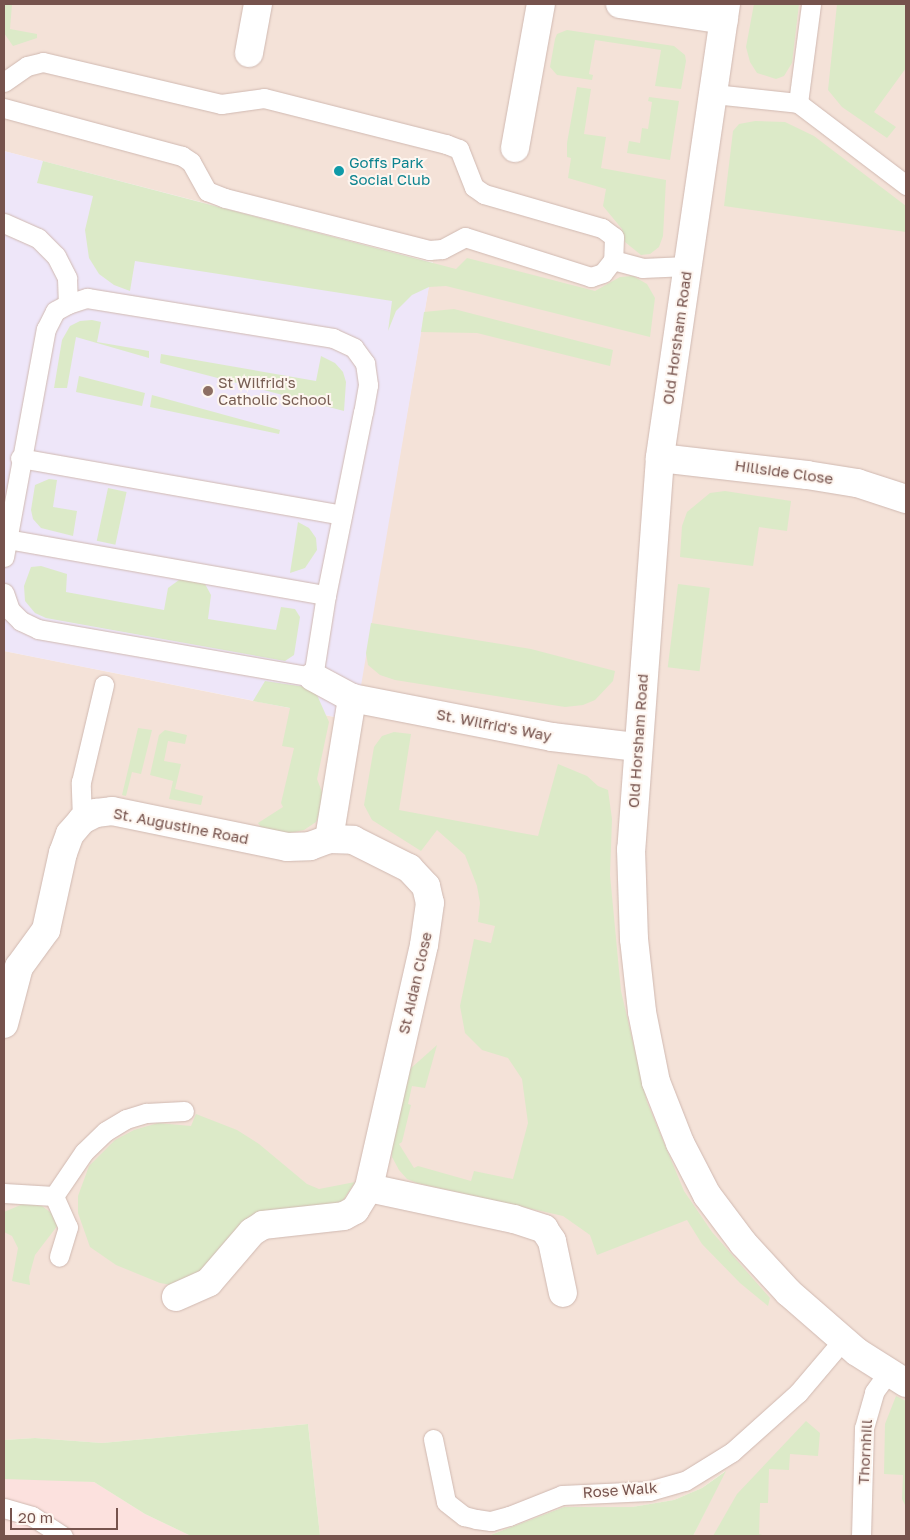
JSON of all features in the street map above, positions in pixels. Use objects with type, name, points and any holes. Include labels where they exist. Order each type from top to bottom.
[{"type":"street","points":[[249,53],[258,4]]},
{"type":"street","points":[[515,148],[541,4]]},
{"type":"street","points":[[620,4],[725,12]]},
{"type":"street","name":"Old Horsham Road","points":[[725,12],[660,458],[637,747],[631,850],[634,939],[642,1012],[656,1082],[680,1143],[707,1195],[743,1243],[788,1292],[843,1340],[897,1378]]},
{"type":"street","name":"Hillside Close","points":[[660,458],[857,483],[906,499]]},
{"type":"street","name":"St. Wilfrid's Way","points":[[313,677],[352,698],[552,737],[637,747]]},
{"type":"street","points":[[329,839],[352,698]]},
{"type":"street","name":"St. Augustine Road","points":[[82,820],[96,813],[112,811],[287,847],[310,846],[329,839]]},
{"type":"street","points":[[4,1024],[16,975],[46,930],[63,853],[70,834],[82,820]]},
{"type":"street","name":"St Aidan Close","points":[[176,1297],[209,1282],[252,1232],[263,1225],[344,1216],[355,1210],[369,1188],[424,945],[430,903],[426,886],[409,868],[353,840],[329,839]]},
{"type":"street","points":[[369,1188],[514,1219],[544,1229],[552,1241],[564,1293]]},
{"type":"lane","points":[[798,103],[811,4]]},
{"type":"lane","points":[[4,82],[27,66],[43,62],[221,104],[264,98],[446,144],[459,149],[474,187],[484,194],[602,228],[614,237],[613,260],[603,273],[591,276],[466,237],[442,248],[429,250],[225,198],[207,191],[191,162],[182,156],[4,108]]},
{"type":"lane","points":[[714,94],[798,103],[906,185]]},
{"type":"lane","points":[[4,223],[38,238],[56,256],[67,278],[68,304]]},
{"type":"lane","points":[[613,260],[642,268],[688,266]]},
{"type":"lane","points":[[4,593],[10,610],[21,621],[38,629],[313,677],[326,595],[368,385],[365,363],[354,348],[333,338],[87,298],[68,304],[55,312],[46,329],[20,458],[5,548],[326,595]]},
{"type":"lane","points":[[20,458],[342,515]]},
{"type":"lane","points":[[82,820],[81,782],[104,685]]},
{"type":"lane","points":[[54,1196],[84,1152],[106,1131],[126,1119],[146,1113],[184,1111]]},
{"type":"lane","points":[[4,1193],[54,1196]]},
{"type":"lane","points":[[54,1196],[68,1227],[59,1257]]},
{"type":"lane","name":"Rose Walk","points":[[433,1439],[446,1502],[464,1516],[476,1520],[491,1521],[509,1516],[562,1494],[650,1491],[685,1481],[732,1452],[798,1393],[843,1340]]},
{"type":"lane","name":"Thornhill","points":[[861,1536],[864,1428],[874,1392],[897,1378]]},
{"type":"lane","points":[[4,1508],[32,1516],[64,1536]]},
{"type":"shaded area","points":[[4,4],[906,4],[906,1536],[693,1536],[725,1471],[702,1488],[674,1500],[632,1507],[564,1507],[488,1536],[320,1536],[308,1424],[102,1443],[35,1438],[4,1440],[4,651],[354,721],[433,262],[4,151]]},
{"type":"shaded area","name":"St Wilfrid's Catholic School","points":[[4,151],[433,263],[355,721],[4,651]]},
{"type":"shaded area","points":[[36,1478],[94,1482],[145,1514],[191,1536],[4,1536],[4,1479]]},
{"type":"green space","points":[[4,4],[12,4],[10,29],[37,34],[37,38],[13,46],[4,33]]},
{"type":"green space","points":[[754,4],[799,4],[792,63],[784,76],[776,79],[757,73],[750,62],[746,47]]},
{"type":"green space","points":[[837,4],[906,4],[906,68],[874,112],[896,127],[887,138],[842,107],[828,90]]},
{"type":"green space","points":[[567,30],[674,46],[685,55],[686,61],[681,89],[655,86],[661,50],[595,40],[589,74],[593,75],[592,80],[557,75],[550,67],[555,39],[557,34]]},
{"type":"green space","points":[[577,87],[591,89],[584,134],[606,137],[601,168],[666,180],[663,236],[659,247],[650,254],[641,255],[625,242],[622,229],[603,206],[606,189],[568,178],[571,158],[567,157],[567,143]]},
{"type":"green space","points":[[649,97],[679,101],[670,160],[627,153],[629,141],[640,143],[642,128],[648,129],[652,102],[648,101]]},
{"type":"green space","points":[[755,121],[785,122],[814,136],[906,206],[906,232],[724,206],[733,131],[739,124]]},
{"type":"green space","points":[[43,161],[456,269],[467,258],[595,291],[620,277],[633,276],[647,284],[655,298],[650,337],[446,286],[429,287],[412,295],[396,311],[388,331],[392,301],[135,261],[130,291],[114,285],[99,274],[89,258],[85,230],[93,196],[37,183]]},
{"type":"green space","points":[[454,309],[613,350],[610,366],[477,333],[421,332],[424,312]]},
{"type":"green space","points":[[92,320],[101,322],[97,342],[149,351],[149,358],[76,337],[67,388],[54,388],[62,340],[70,326],[80,321]]},
{"type":"green space","points":[[161,354],[316,381],[321,356],[335,363],[343,372],[346,382],[344,411],[160,363]]},
{"type":"green space","points":[[79,376],[145,393],[142,406],[76,392]]},
{"type":"green space","points":[[152,395],[280,430],[279,434],[150,407]]},
{"type":"green space","points":[[49,479],[57,480],[53,507],[77,511],[73,536],[41,528],[33,519],[31,510],[35,485]]},
{"type":"green space","points":[[108,488],[127,492],[115,545],[97,541]]},
{"type":"green space","points":[[725,491],[791,501],[787,531],[759,527],[753,566],[680,557],[682,526],[687,512],[710,493]]},
{"type":"green space","points":[[298,522],[309,528],[316,538],[317,550],[305,568],[290,573]]},
{"type":"green space","points":[[41,566],[67,574],[66,592],[164,610],[168,588],[179,580],[191,579],[205,584],[211,595],[208,619],[276,630],[281,607],[295,609],[300,617],[294,655],[285,661],[46,618],[35,613],[25,601],[24,586],[31,567]]},
{"type":"green space","points":[[678,584],[710,588],[700,671],[668,667]]},
{"type":"green space","points":[[371,623],[531,649],[615,671],[613,681],[595,700],[583,705],[565,707],[395,680],[380,675],[368,665],[366,653]]},
{"type":"green space","points":[[265,681],[306,687],[317,695],[329,722],[317,779],[322,792],[320,812],[316,822],[304,830],[290,833],[263,830],[258,823],[283,807],[281,803],[294,748],[282,746],[290,708],[253,701]]},
{"type":"green space","points":[[138,728],[152,730],[141,774],[132,772],[126,796],[122,795]]},
{"type":"green space","points":[[165,730],[187,735],[185,744],[168,741],[164,761],[181,764],[175,789],[203,796],[201,805],[169,799],[173,781],[150,775],[159,735]]},
{"type":"green space","points":[[394,732],[411,734],[399,810],[538,836],[558,764],[587,776],[598,786],[608,790],[612,819],[610,875],[621,991],[647,1102],[684,1191],[712,1232],[770,1298],[768,1306],[740,1283],[702,1244],[687,1220],[597,1255],[590,1235],[563,1216],[417,1183],[407,1179],[399,1170],[392,1157],[391,1141],[410,1069],[437,1045],[425,1088],[412,1086],[408,1104],[411,1105],[402,1142],[399,1144],[414,1168],[418,1166],[471,1181],[474,1171],[513,1179],[528,1123],[522,1079],[508,1058],[482,1050],[465,1033],[460,1006],[474,939],[491,943],[495,926],[478,922],[480,903],[477,886],[465,855],[437,830],[421,851],[372,820],[364,805],[374,747],[382,736]]},
{"type":"green space","points":[[196,1114],[237,1130],[259,1144],[307,1184],[319,1189],[355,1182],[342,1202],[330,1209],[282,1210],[206,1272],[178,1286],[160,1283],[116,1265],[90,1247],[78,1213],[78,1196],[89,1166],[115,1140],[134,1130],[158,1123],[191,1126]]},
{"type":"green space","points":[[23,1204],[42,1206],[54,1215],[58,1225],[35,1255],[29,1277],[30,1285],[12,1281],[18,1248],[12,1236],[4,1232],[4,1212]]},
{"type":"green space","points":[[896,1396],[906,1401],[906,1507],[902,1499],[903,1475],[884,1474],[885,1424]]},
{"type":"green space","points":[[806,1421],[820,1433],[818,1456],[790,1454],[789,1470],[769,1469],[768,1503],[760,1503],[759,1534],[766,1536],[713,1536],[737,1494]]},
{"type":"green space","points":[[308,1424],[320,1536],[191,1536],[145,1514],[94,1482],[4,1479],[4,1440],[35,1438],[102,1443]]},
{"type":"green space","points":[[726,1471],[693,1536],[488,1536],[564,1507],[632,1507],[674,1500],[702,1488]]},
{"type":"place","name":"Goffs Park Social Club","points":[[339,171]]},
{"type":"place","name":"St Wilfrid's Catholic School","points":[[208,391]]}]
